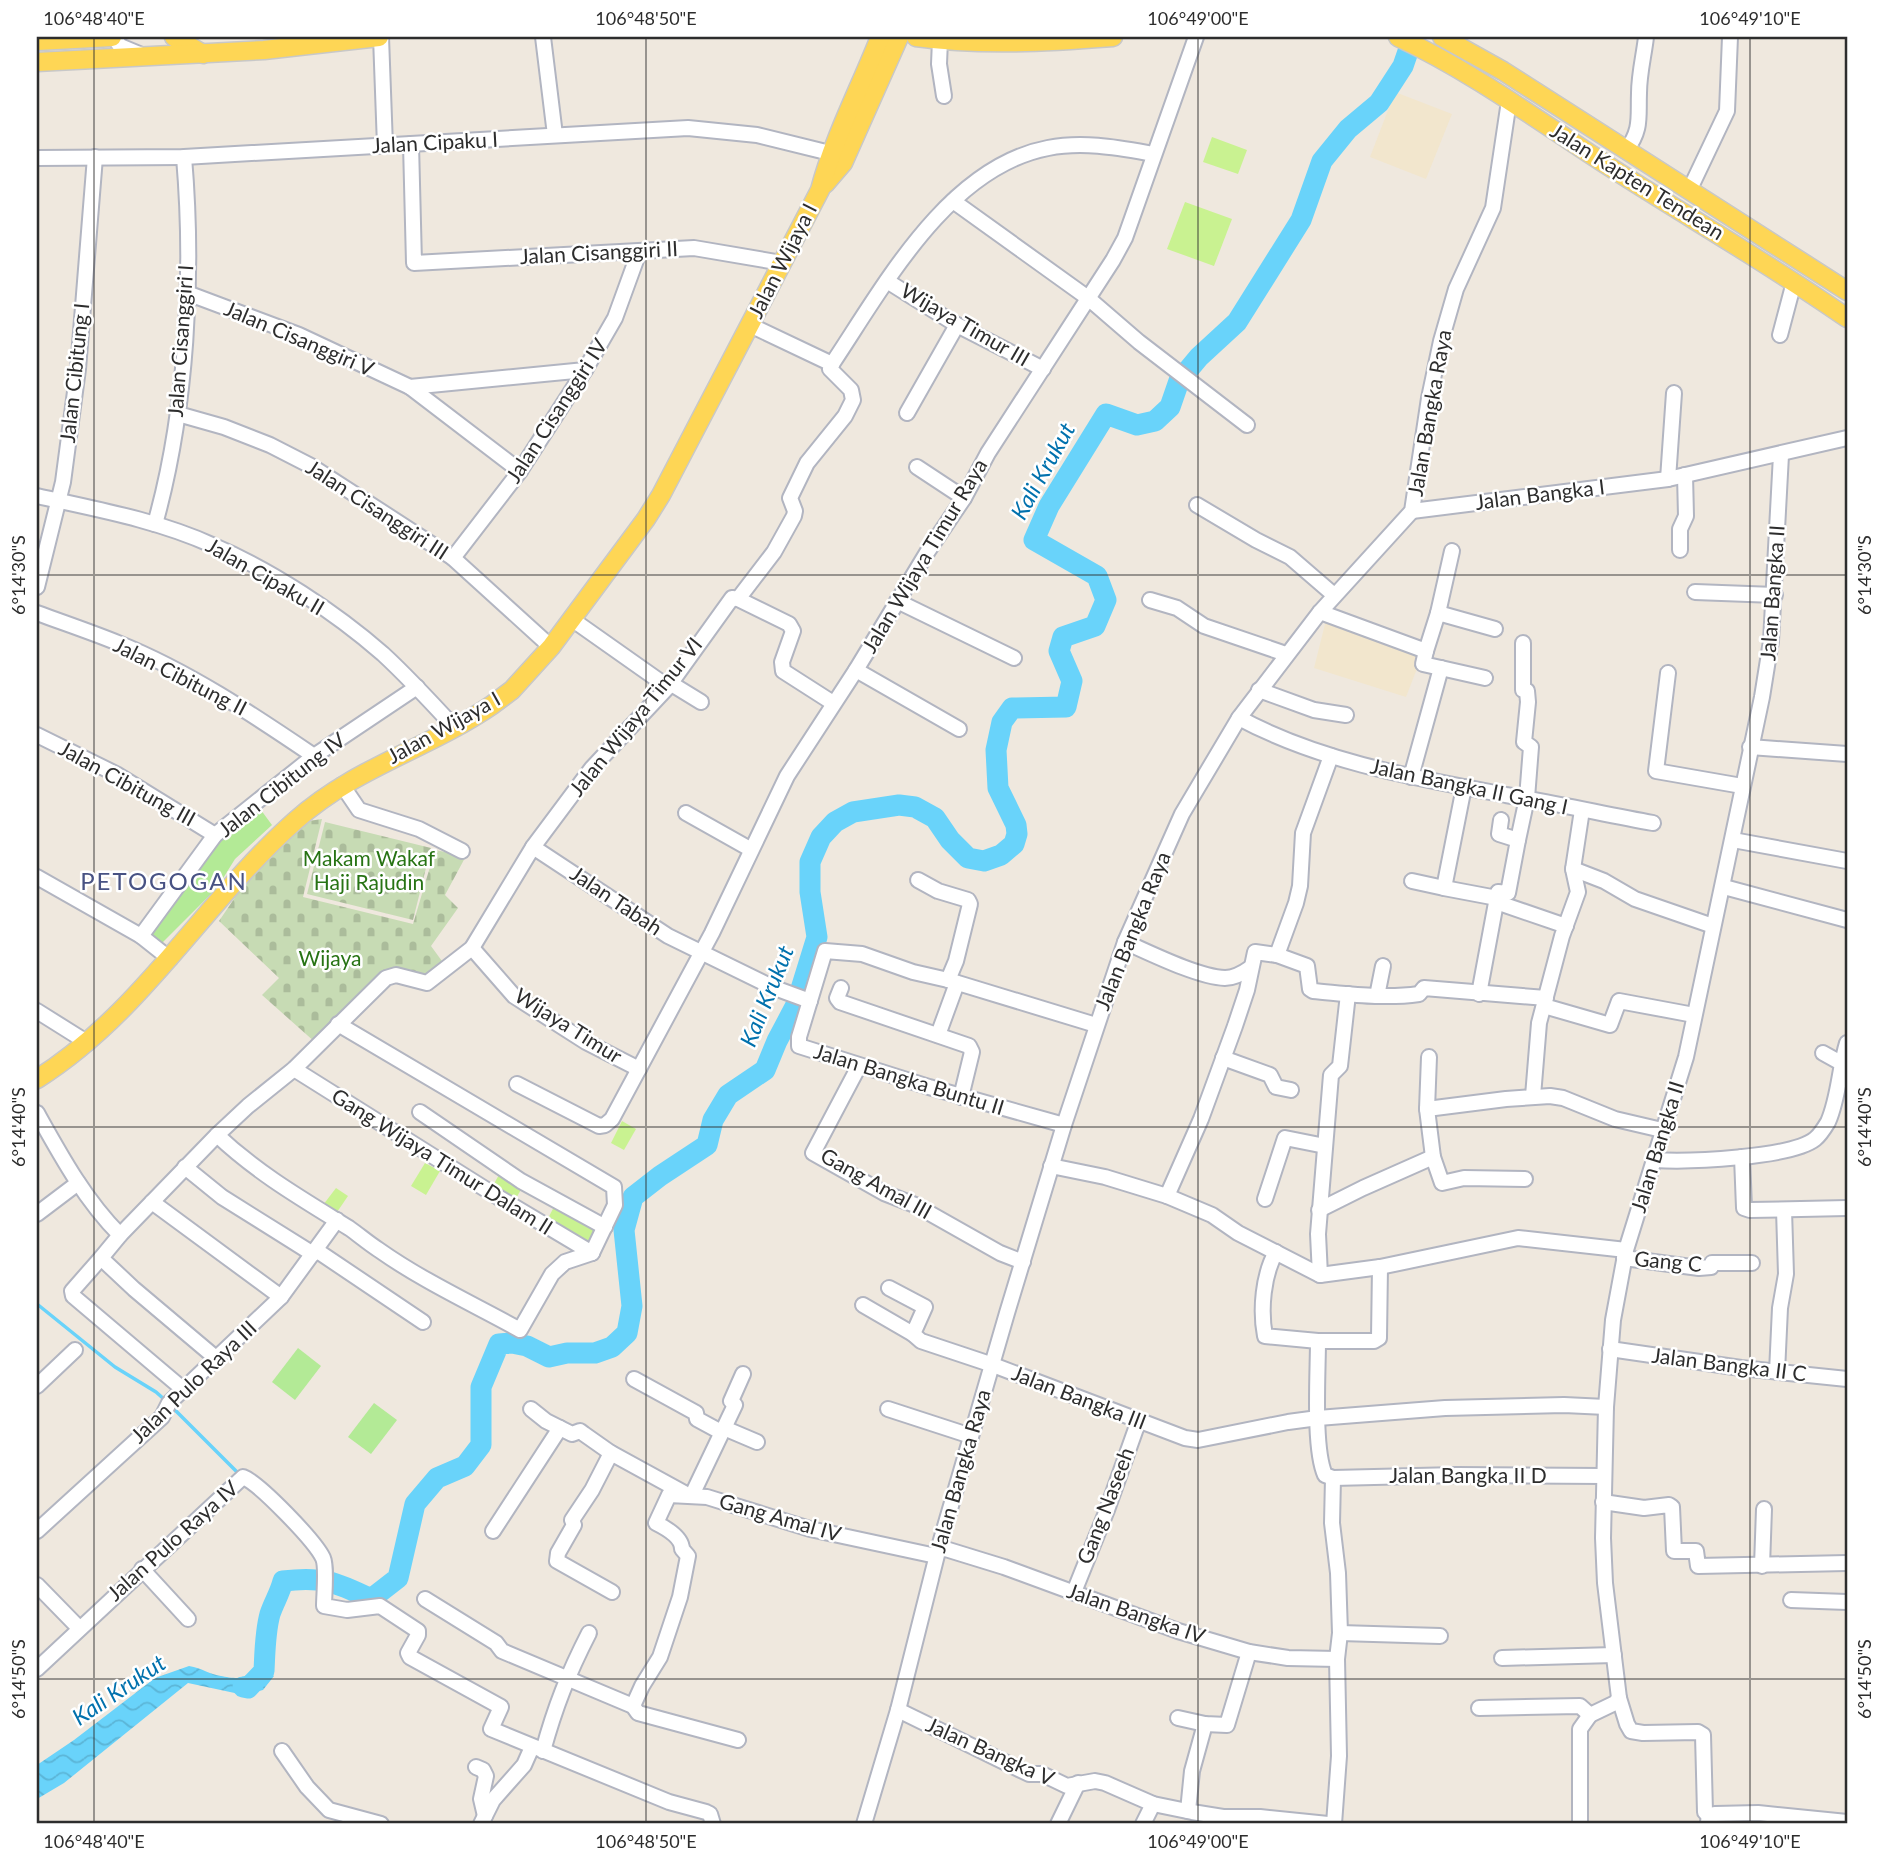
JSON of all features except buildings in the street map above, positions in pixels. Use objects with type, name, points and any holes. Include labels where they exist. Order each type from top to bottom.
[{"type":"main road","points":[[37,41],[112,37]]},
{"type":"main road","points":[[101,54],[112,37]]},
{"type":"main road","points":[[37,62],[79,60],[101,54],[145,57],[264,50],[380,37]]},
{"type":"main road","name":"Jalan Wijaya I","points":[[820,190],[830,153],[880,37]]},
{"type":"main road","name":"Jalan Wijaya I","points":[[37,1079],[88,1042],[132,1000],[276,838],[313,804],[342,785],[483,711],[512,690],[551,647],[661,495],[820,190],[843,163],[899,37]]},
{"type":"main road","points":[[916,37],[1027,43],[1113,37]]},
{"type":"main road","name":"Jalan Kapten Tendean","points":[[1398,37],[1424,49],[1509,101],[1847,318]]},
{"type":"main road","name":"Jalan Kapten Tendean","points":[[1442,37],[1503,71],[1847,291]]},
{"type":"main road","points":[[78,38],[101,54]]},
{"type":"main road","points":[[170,55],[185,39],[203,54]]},
{"type":"street","points":[[112,37],[120,46],[145,57]]},
{"type":"street","points":[[380,37],[386,146]]},
{"type":"street","points":[[543,37],[555,135]]},
{"type":"street","name":"Jalan Wijaya Timur Raya","points":[[517,1084],[602,1126],[611,1119],[712,933],[787,776],[964,498],[988,453],[1114,260],[1125,237],[1196,37]]},
{"type":"street","points":[[1626,151],[1636,138],[1639,128],[1639,92],[1646,37]]},
{"type":"street","points":[[1689,191],[1727,111],[1730,37]]},
{"type":"street","points":[[940,40],[939,64],[944,96]]},
{"type":"street","name":"Jalan Bangka Raya","points":[[864,1824],[898,1710],[971,1436],[1051,1166],[1125,942],[1182,814],[1238,718],[1334,595],[1412,511],[1429,398],[1441,341],[1456,289],[1493,208],[1509,101]]},
{"type":"street","name":"Jalan Cipaku I","points":[[37,158],[184,157],[706,129],[757,135],[830,153]]},
{"type":"street","name":"Jalan Cisanggiri II","points":[[411,144],[414,263],[694,248],[782,262]]},
{"type":"street","points":[[750,325],[832,364],[887,281],[921,236],[953,201],[996,167],[1038,150],[1070,145],[1154,154]]},
{"type":"street","name":"Jalan Cibitung I","points":[[37,587],[60,501],[78,369],[95,157]]},
{"type":"street","name":"Jalan Cisanggiri I","points":[[155,524],[178,414],[187,293],[184,157]]},
{"type":"street","points":[[953,201],[1088,298],[1192,384],[1247,425]]},
{"type":"street","name":"Jalan Cisanggiri IV","points":[[453,558],[520,471],[586,370],[615,318],[639,252]]},
{"type":"street","name":"Wijaya Timur III","points":[[887,281],[957,325],[1043,369]]},
{"type":"street","points":[[1780,335],[1794,282]]},
{"type":"street","name":"Jalan Cisanggiri V","points":[[187,293],[299,335],[410,387],[520,471]]},
{"type":"street","points":[[907,413],[957,325]]},
{"type":"street","name":"Jalan Wijaya Timur VI","points":[[472,948],[533,847],[592,768],[669,685],[730,600],[738,598],[774,552],[794,516],[790,498],[807,463],[845,416],[853,400],[851,390],[830,369],[832,364]]},
{"type":"street","points":[[410,387],[586,370]]},
{"type":"street","points":[[1668,479],[1674,393]]},
{"type":"street","name":"Jalan Cisanggiri III","points":[[178,414],[224,427],[270,445],[311,466],[453,558],[551,647]]},
{"type":"street","name":"Jalan Bangka I","points":[[1412,511],[1668,479],[1847,439]]},
{"type":"street","name":"Jalan Bangka II","points":[[1709,1820],[1705,1812],[1703,1735],[1698,1731],[1631,1731],[1619,1698],[1605,1583],[1603,1502],[1606,1407],[1610,1349],[1625,1254],[1686,1057],[1769,665],[1781,455]]},
{"type":"street","points":[[918,467],[964,498]]},
{"type":"street","points":[[1680,550],[1681,529],[1686,516],[1685,475]]},
{"type":"street","name":"Jalan Cipaku II","points":[[37,496],[155,524],[230,553],[300,594],[354,631],[417,687],[454,727]]},
{"type":"street","points":[[1197,505],[1290,557],[1334,595]]},
{"type":"street","points":[[1452,551],[1423,664],[1485,678]]},
{"type":"street","points":[[1695,592],[1775,595]]},
{"type":"street","points":[[738,598],[789,624],[793,631],[785,650],[782,669],[833,703]]},
{"type":"street","points":[[897,600],[1014,658]]},
{"type":"street","points":[[1150,600],[1177,608],[1204,626],[1286,654]]},
{"type":"street","points":[[1320,612],[1426,651]]},
{"type":"street","name":"Jalan Cibitung II","points":[[37,613],[120,643],[202,684],[314,756]]},
{"type":"street","points":[[1438,613],[1495,629]]},
{"type":"street","points":[[573,620],[669,685],[701,702]]},
{"type":"street","points":[[1479,994],[1496,900],[1498,892],[1508,893],[1527,798],[1531,747],[1524,741],[1528,702],[1527,691],[1523,690],[1523,643]]},
{"type":"street","points":[[1411,777],[1441,668]]},
{"type":"street","points":[[856,670],[959,729]]},
{"type":"street","points":[[1668,673],[1656,771],[1742,786]]},
{"type":"street","name":"Jalan Cibitung IV","points":[[141,936],[215,835],[314,756],[417,687]]},
{"type":"street","points":[[1259,690],[1314,710],[1346,715]]},
{"type":"street","name":"Jalan Bangka II Gang I","points":[[1238,718],[1268,734],[1331,756],[1411,777],[1582,810],[1573,870],[1578,892],[1539,1023],[1533,1096]]},
{"type":"street","name":"Jalan Cibitung III","points":[[37,735],[116,774],[215,835]]},
{"type":"street","points":[[1750,747],[1847,754]]},
{"type":"street","points":[[1277,955],[1298,895],[1303,867],[1303,833],[1331,756]]},
{"type":"street","points":[[342,785],[359,810],[419,829],[462,851]]},
{"type":"street","points":[[1444,888],[1464,787]]},
{"type":"street","points":[[1582,810],[1653,823]]},
{"type":"street","points":[[687,813],[750,849]]},
{"type":"street","points":[[1501,820],[1499,834],[1518,840]]},
{"type":"street","points":[[1733,839],[1847,862]]},
{"type":"street","name":"Jalan Tabah","points":[[533,847],[649,926],[700,953],[800,998]]},
{"type":"street","points":[[1573,870],[1604,881],[1634,899],[1713,926]]},
{"type":"street","points":[[37,877],[141,936],[170,959]]},
{"type":"street","points":[[918,880],[937,891],[968,900],[970,904],[938,1035]]},
{"type":"street","points":[[1412,881],[1496,900],[1566,926]]},
{"type":"street","points":[[1724,887],[1847,920]]},
{"type":"street","points":[[1125,942],[1174,964],[1213,976],[1234,976],[1250,968]]},
{"type":"street","points":[[184,1390],[73,1296],[72,1291],[120,1235],[217,1135],[248,1105],[294,1069],[386,978],[396,975],[427,983],[472,948]]},
{"type":"street","name":"Wijaya Timur","points":[[472,948],[514,996],[586,1042],[639,1069]]},
{"type":"street","points":[[800,998],[825,951],[862,954],[913,972],[1096,1025]]},
{"type":"street","points":[[1167,1195],[1223,1058],[1247,990],[1255,952],[1277,955],[1307,966],[1310,989],[1377,996],[1419,995],[1424,988],[1479,994],[1545,1002],[1611,1025],[1619,1001],[1694,1015]]},
{"type":"street","points":[[1377,996],[1383,966]]},
{"type":"street","points":[[841,988],[837,998],[840,1002],[972,1049],[961,1097]]},
{"type":"street","points":[[1320,1275],[1318,1234],[1331,1075],[1339,1066],[1348,994]]},
{"type":"street","name":"Jalan Bangka Buntu II","points":[[800,998],[799,1046],[961,1097],[1064,1125]]},
{"type":"street","points":[[37,1011],[88,1042]]},
{"type":"street","points":[[217,1135],[275,1183],[337,1220],[379,1251],[520,1330],[552,1274],[565,1262],[592,1253],[615,1205],[614,1187],[338,1024]]},
{"type":"street","points":[[1655,1160],[1742,1157],[1784,1150],[1815,1139],[1827,1124],[1833,1108],[1840,1063],[1847,1043]]},
{"type":"street","points":[[1823,1053],[1840,1063]]},
{"type":"street","points":[[1429,1057],[1427,1109],[1433,1157],[1442,1183],[1464,1178],[1525,1179]]},
{"type":"street","points":[[1223,1058],[1270,1074],[1276,1087],[1291,1090]]},
{"type":"street","name":"Gang Amal III","points":[[859,1066],[813,1153],[884,1193],[915,1205],[990,1247],[1023,1262]]},
{"type":"street","name":"Gang Wijaya Timur Dalam II","points":[[294,1069],[498,1198],[592,1253]]},
{"type":"street","points":[[1427,1109],[1533,1096],[1563,1098],[1615,1119],[1662,1130]]},
{"type":"street","points":[[421,1112],[522,1181],[605,1227]]},
{"type":"street","points":[[37,1113],[78,1183],[120,1235]]},
{"type":"street","points":[[1265,1199],[1285,1138],[1325,1146]]},
{"type":"street","points":[[1320,1210],[1433,1157]]},
{"type":"street","points":[[1742,1157],[1744,1208],[1847,1208]]},
{"type":"street","points":[[1051,1166],[1105,1177],[1167,1195],[1212,1215],[1238,1233],[1320,1275]]},
{"type":"street","points":[[185,1167],[222,1196],[423,1322]]},
{"type":"street","points":[[37,1214],[78,1183]]},
{"type":"street","points":[[152,1202],[281,1297]]},
{"type":"street","points":[[1777,1371],[1780,1308],[1786,1274],[1784,1210]]},
{"type":"street","name":"Jalan Pulo Raya III","points":[[37,1531],[162,1417],[169,1402],[281,1297],[337,1220]]},
{"type":"street","name":"Gang C","points":[[1320,1275],[1380,1267],[1518,1238],[1699,1268],[1712,1267],[1712,1263],[1752,1263]]},
{"type":"street","points":[[1276,1252],[1266,1279],[1265,1336],[1374,1341],[1379,1338],[1380,1267]]},
{"type":"street","points":[[101,1258],[217,1359]]},
{"type":"street","points":[[889,1288],[925,1307],[913,1334]]},
{"type":"street","name":"Jalan Bangka III","points":[[863,1305],[921,1340],[1185,1438],[1198,1440],[1318,1418],[1445,1408],[1564,1405],[1606,1407]]},
{"type":"street","points":[[1318,1340],[1321,1466],[1325,1475],[1333,1478],[1332,1523],[1338,1573],[1340,1633],[1337,1659],[1339,1756],[1334,1824]]},
{"type":"street","name":"Jalan Bangka II C","points":[[1610,1349],[1847,1379]]},
{"type":"street","points":[[37,1386],[75,1350]]},
{"type":"street","name":"Gang Amal IV","points":[[743,1374],[731,1401],[735,1405],[692,1495],[707,1497],[810,1529],[938,1552]]},
{"type":"street","points":[[634,1379],[696,1413],[697,1419],[757,1442]]},
{"type":"street","points":[[531,1409],[572,1434],[580,1431],[611,1453],[692,1495]]},
{"type":"street","points":[[888,1409],[971,1436]]},
{"type":"street","name":"Gang Naseeh","points":[[1074,1592],[1139,1420]]},
{"type":"street","points":[[494,1531],[560,1428]]},
{"type":"street","points":[[611,1453],[592,1490],[572,1520],[574,1525],[558,1553],[557,1561],[611,1592]]},
{"type":"street","name":"Jalan Bangka II D","points":[[1333,1478],[1604,1476]]},
{"type":"street","name":"Jalan Pulo Raya IV","points":[[37,1669],[243,1477],[262,1490],[323,1559],[324,1606],[347,1610],[380,1606],[418,1631],[408,1653],[410,1657],[501,1707],[491,1728],[537,1749]]},
{"type":"street","points":[[633,1706],[660,1657],[681,1597],[688,1556],[678,1538],[656,1523],[669,1495],[692,1495]]},
{"type":"street","points":[[1603,1502],[1644,1508],[1669,1505],[1672,1507],[1674,1551],[1696,1551],[1698,1566],[1847,1563]]},
{"type":"street","points":[[1762,1566],[1764,1509]]},
{"type":"street","name":"Jalan Bangka IV","points":[[938,1552],[1004,1567],[1178,1631],[1249,1652],[1288,1658],[1337,1659]]},
{"type":"street","points":[[142,1569],[188,1619]]},
{"type":"street","points":[[37,1585],[79,1628]]},
{"type":"street","points":[[425,1599],[496,1643],[502,1651],[633,1706],[638,1713],[738,1740]]},
{"type":"street","points":[[1791,1600],[1847,1602]]},
{"type":"street","points":[[483,1820],[494,1800],[537,1749],[566,1677],[589,1633]]},
{"type":"street","points":[[1340,1633],[1440,1636]]},
{"type":"street","points":[[1178,1718],[1205,1724],[1227,1725],[1249,1652]]},
{"type":"street","points":[[1502,1658],[1614,1655]]},
{"type":"street","points":[[1580,1824],[1580,1729],[1590,1715],[1615,1703],[1619,1698]]},
{"type":"street","points":[[1479,1708],[1580,1706],[1590,1715]]},
{"type":"street","name":"Jalan Bangka V","points":[[898,1710],[1029,1774],[1042,1774],[1067,1786],[1078,1783],[1105,1783],[1153,1804],[1191,1816],[1260,1817],[1328,1824]]},
{"type":"street","points":[[1191,1816],[1192,1772],[1205,1724]]},
{"type":"street","points":[[537,1749],[603,1773],[669,1802],[706,1812],[710,1814],[713,1824]]},
{"type":"street","points":[[282,1751],[307,1787],[329,1810],[381,1824]]},
{"type":"street","points":[[476,1767],[484,1770],[486,1776],[481,1799],[483,1820]]},
{"type":"street","points":[[1058,1824],[1078,1783]]},
{"type":"street","points":[[1143,1824],[1153,1804]]},
{"type":"street","points":[[1709,1820],[1715,1814],[1758,1813],[1818,1822],[1847,1822]]},
{"type":"shaded area","points":[[1395,92],[1452,114],[1426,179],[1370,157]]},
{"type":"shaded area","points":[[1326,620],[1423,653],[1406,697],[1314,668]]},
{"type":"green space","points":[[1212,137],[1247,150],[1238,174],[1203,162]]},
{"type":"green space","points":[[1185,202],[1232,219],[1214,266],[1167,249]]},
{"type":"green space","points":[[258,806],[272,825],[235,859],[217,888],[158,947],[147,937],[215,842]]},
{"type":"green space","name":"Wijaya","points":[[322,819],[303,897],[413,924],[435,850],[466,856],[445,895],[458,908],[431,946],[447,968],[426,991],[393,974],[316,1043],[262,995],[279,978],[219,921],[259,862],[302,822]]},
{"type":"green space","name":"Makam Wakaf Haji Rajudin","points":[[325,822],[431,848],[413,920],[307,894]]},
{"type":"green space","points":[[622,1121],[636,1129],[624,1150],[611,1143]]},
{"type":"green space","points":[[425,1163],[440,1171],[426,1195],[411,1186]]},
{"type":"green space","points":[[500,1173],[523,1186],[514,1202],[491,1189]]},
{"type":"green space","points":[[336,1188],[348,1196],[333,1218],[320,1209]]},
{"type":"green space","points":[[556,1203],[601,1228],[590,1249],[545,1224]]},
{"type":"green space","points":[[298,1348],[321,1366],[295,1400],[272,1382]]},
{"type":"green space","points":[[374,1403],[397,1420],[371,1454],[348,1437]]},
{"type":"water","points":[[189,1666],[237,1678],[258,1671],[274,1676],[263,1690],[244,1695],[188,1683],[64,1783],[37,1799],[37,1765],[155,1678]]},
{"type":"waterway","name":"Kali Krukut","points":[[243,1687],[248,1688],[264,1671],[268,1621],[283,1581],[319,1580],[348,1588],[371,1599],[398,1578],[415,1504],[437,1478],[465,1466],[481,1445],[481,1387],[499,1344],[527,1346],[549,1357],[567,1353],[595,1353],[612,1347],[627,1333],[632,1306],[624,1230],[633,1197],[707,1145],[713,1120],[728,1095],[765,1070],[796,1005],[817,937],[810,892],[810,862],[821,837],[835,822],[853,812],[899,805],[915,807],[935,818],[950,840],[968,858],[984,861],[1001,855],[1014,844],[1016,825],[998,788],[996,750],[1002,722],[1012,708],[1066,707],[1072,681],[1059,651],[1063,637],[1095,626],[1106,600],[1097,576],[1034,540],[1049,506],[1106,414],[1137,425],[1155,421],[1170,407],[1179,381],[1199,357],[1237,322],[1301,220],[1322,161],[1348,129],[1379,103],[1403,66],[1413,37]]},
{"type":"waterway","points":[[37,1304],[115,1367],[165,1400]]},
{"type":"waterway","points":[[173,1408],[239,1474]]},
{"type":"district","name":"PETOGOGAN","points":[[164,882]]}]
